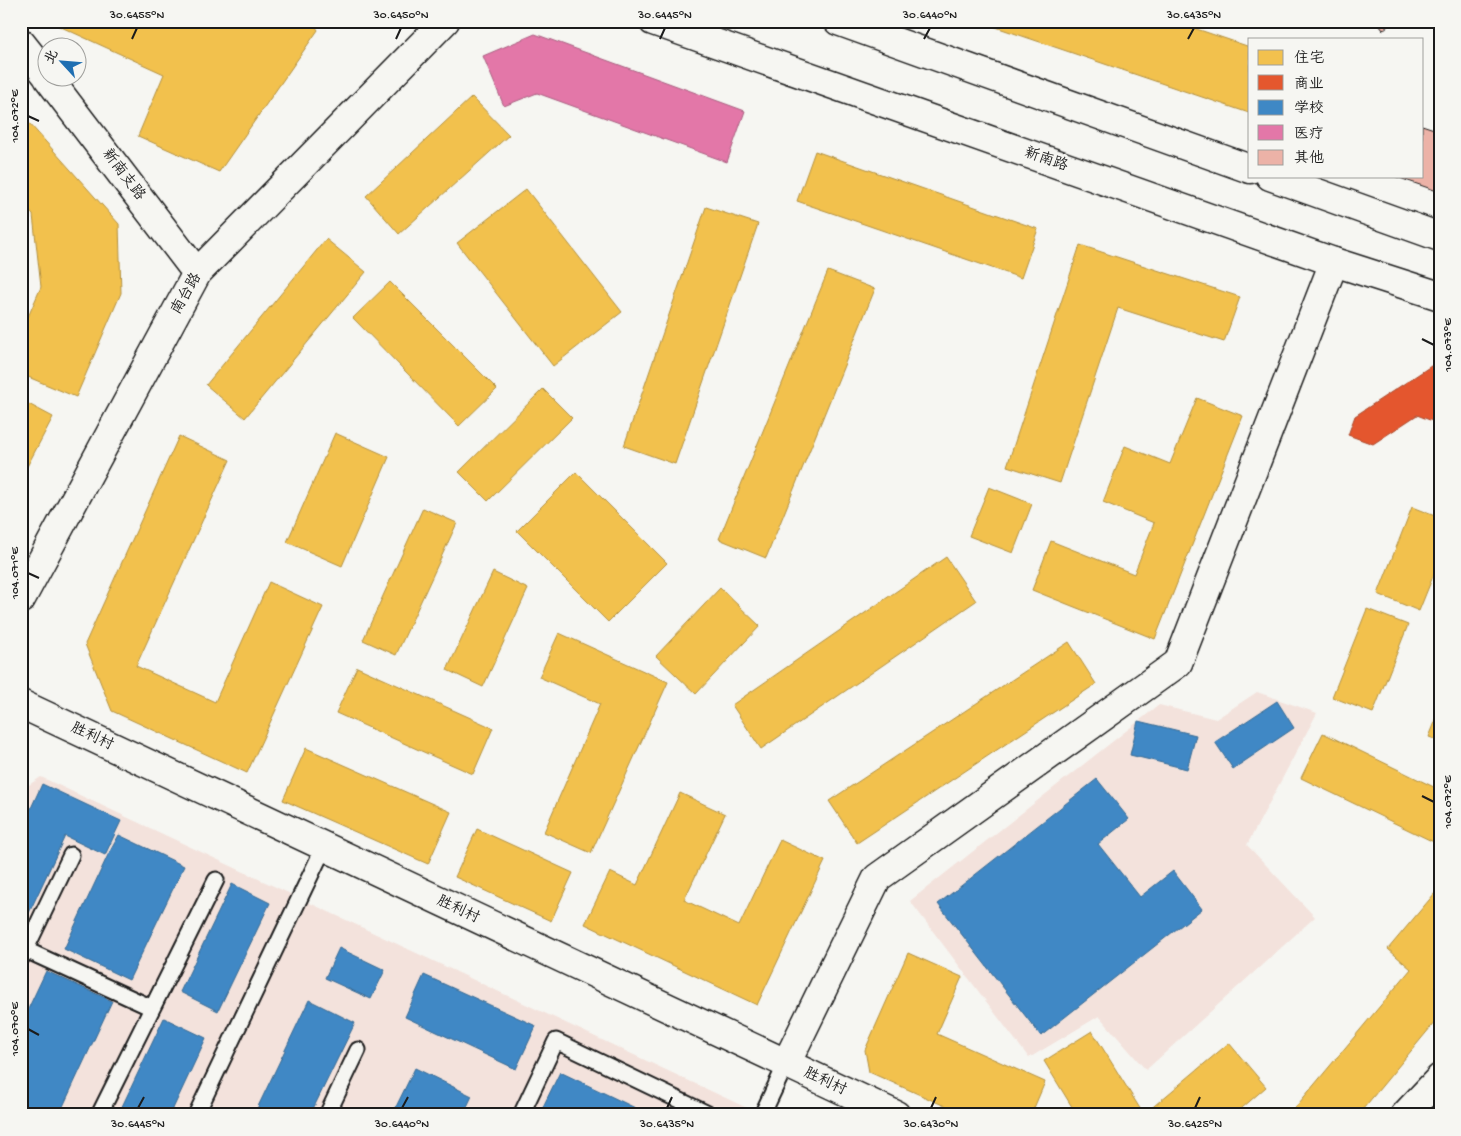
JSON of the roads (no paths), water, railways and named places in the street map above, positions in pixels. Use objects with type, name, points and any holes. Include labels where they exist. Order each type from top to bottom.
[{"type":"street","name":"南台路","points":[[21,599],[198,273],[445,21]]},
{"type":"street","name":"新南路","points":[[653,21],[1334,262],[1440,296]]},
{"type":"street","points":[[838,21],[1248,168]]},
{"type":"street","name":"新南支路","points":[[21,43],[38,64]]},
{"type":"street","name":"新南支路","points":[[56,88],[198,273]]},
{"type":"street","points":[[1276,178],[1440,237]]},
{"type":"street","points":[[786,1064],[877,878],[1178,663],[1334,262]]},
{"type":"street","name":"胜利村","points":[[21,704],[896,1115]]},
{"type":"street","points":[[1405,1115],[1440,1078]]},
{"type":"lane","points":[[196,1115],[324,847]]},
{"type":"lane","points":[[71,855],[23,954],[152,1008]]},
{"type":"lane","points":[[99,1115],[216,880]]},
{"type":"lane","points":[[521,1115],[556,1041],[710,1115]]},
{"type":"lane","points":[[327,1115],[358,1050]]},
{"type":"lane","points":[[762,1115],[786,1064]]}]
